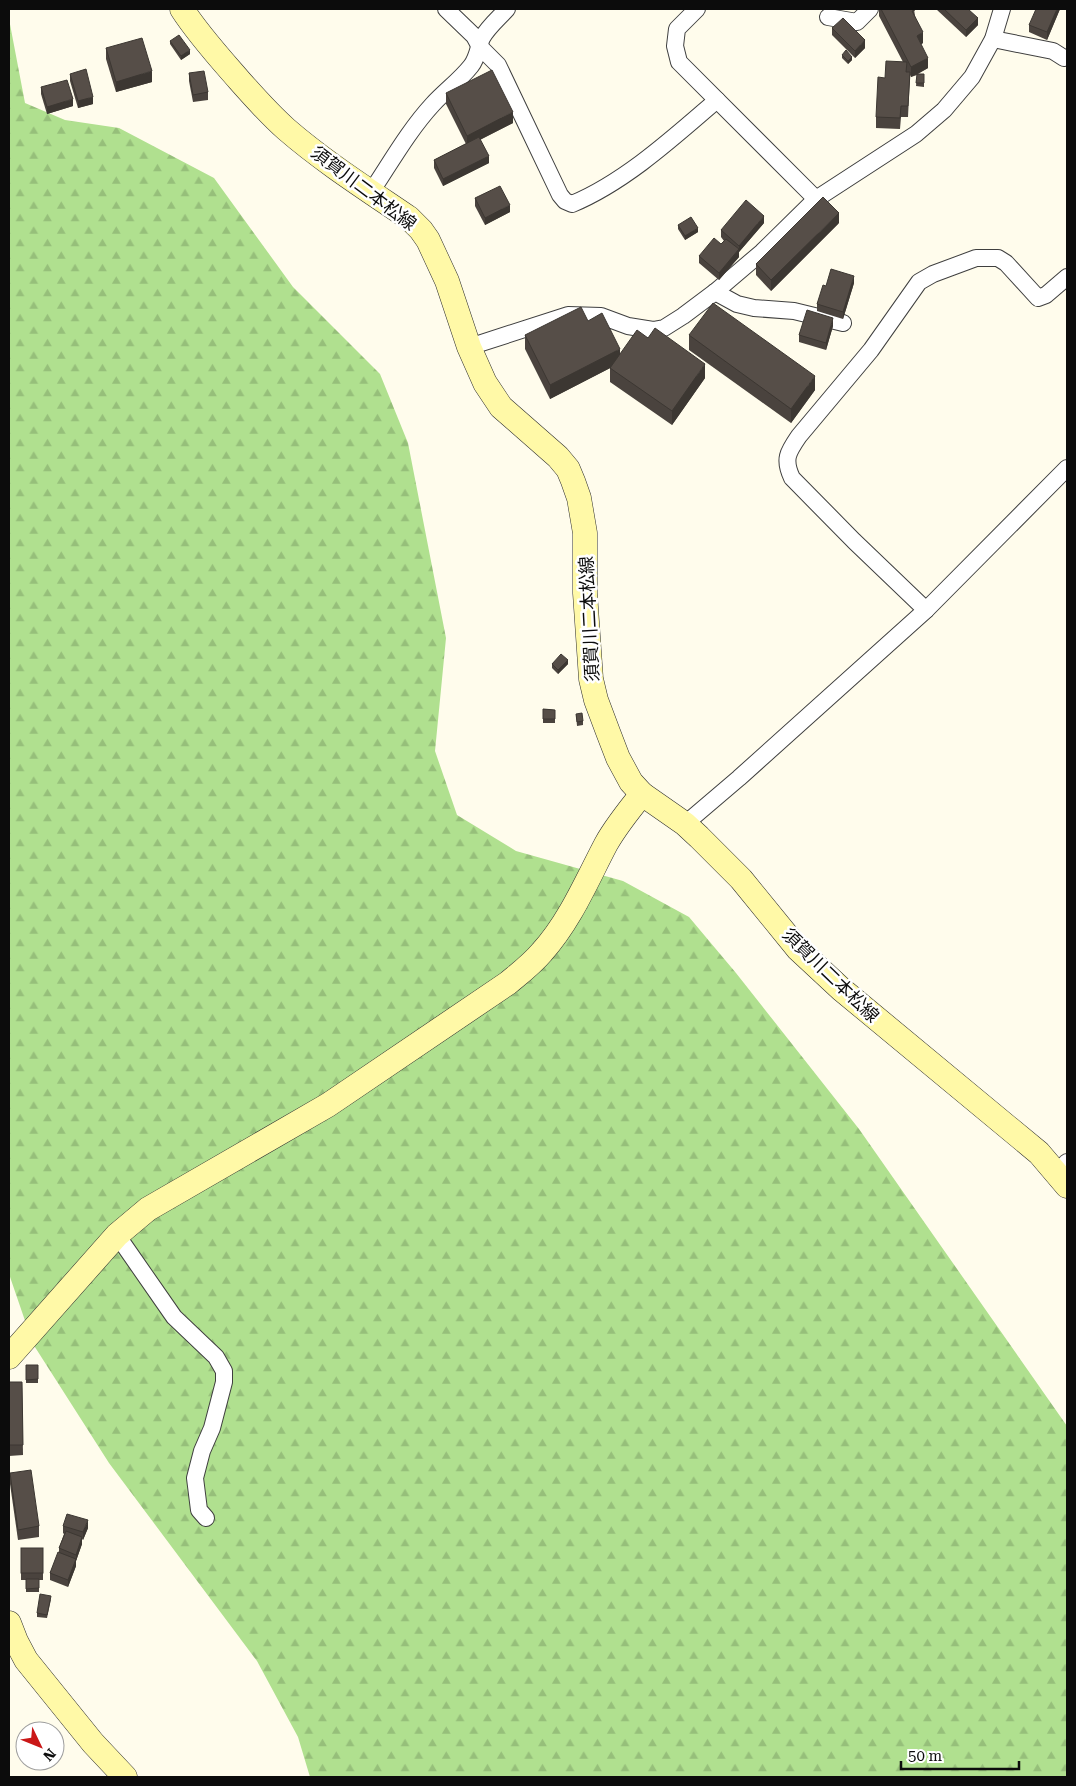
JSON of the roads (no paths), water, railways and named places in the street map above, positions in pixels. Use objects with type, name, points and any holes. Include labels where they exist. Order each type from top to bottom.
[{"type":"main road","name":"須賀川二本松線","points":[[182,9],[200,34],[269,112],[315,153],[409,218],[421,230],[428,240],[447,281],[469,347],[485,384],[501,407],[558,456],[568,469],[579,498],[585,532],[585,593],[591,679],[596,700],[618,758],[631,782],[642,794],[685,824],[741,879],[805,956],[890,1031],[1063,1173]]},
{"type":"main road","points":[[9,1357],[118,1235],[148,1209],[328,1105],[508,983],[524,970],[543,952],[564,923],[607,842],[642,794]]},
{"type":"main road","points":[[9,1623],[26,1660],[93,1743],[125,1777]]},
{"type":"street","points":[[446,9],[474,36],[480,47],[498,65],[560,195],[565,201],[572,204],[588,198],[638,165],[717,100]]},
{"type":"street","points":[[371,192],[416,125],[434,103],[449,90],[472,64],[486,32],[507,9]]},
{"type":"street","points":[[697,9],[677,29],[675,46],[679,62],[816,199]]},
{"type":"street","points":[[828,17],[857,22],[870,9]]},
{"type":"street","points":[[469,347],[568,315],[601,316],[644,330],[664,328],[683,316],[716,292],[762,252],[816,199],[916,134],[944,110],[972,77],[993,39],[1000,15],[985,9]]},
{"type":"street","points":[[993,39],[1053,51],[1064,58]]},
{"type":"street","points":[[926,610],[834,522],[792,478],[788,469],[787,459],[790,450],[871,350],[919,282],[933,274],[976,258],[998,258],[1006,263],[1038,298],[1046,295],[1067,277]]},
{"type":"street","points":[[716,292],[737,304],[754,308],[794,311],[843,322]]},
{"type":"street","points":[[685,824],[926,610],[1067,468]]},
{"type":"street","points":[[118,1235],[174,1317],[216,1358],[224,1371],[224,1382],[212,1428],[202,1451],[195,1478],[195,1493],[199,1510],[206,1518]]}]
